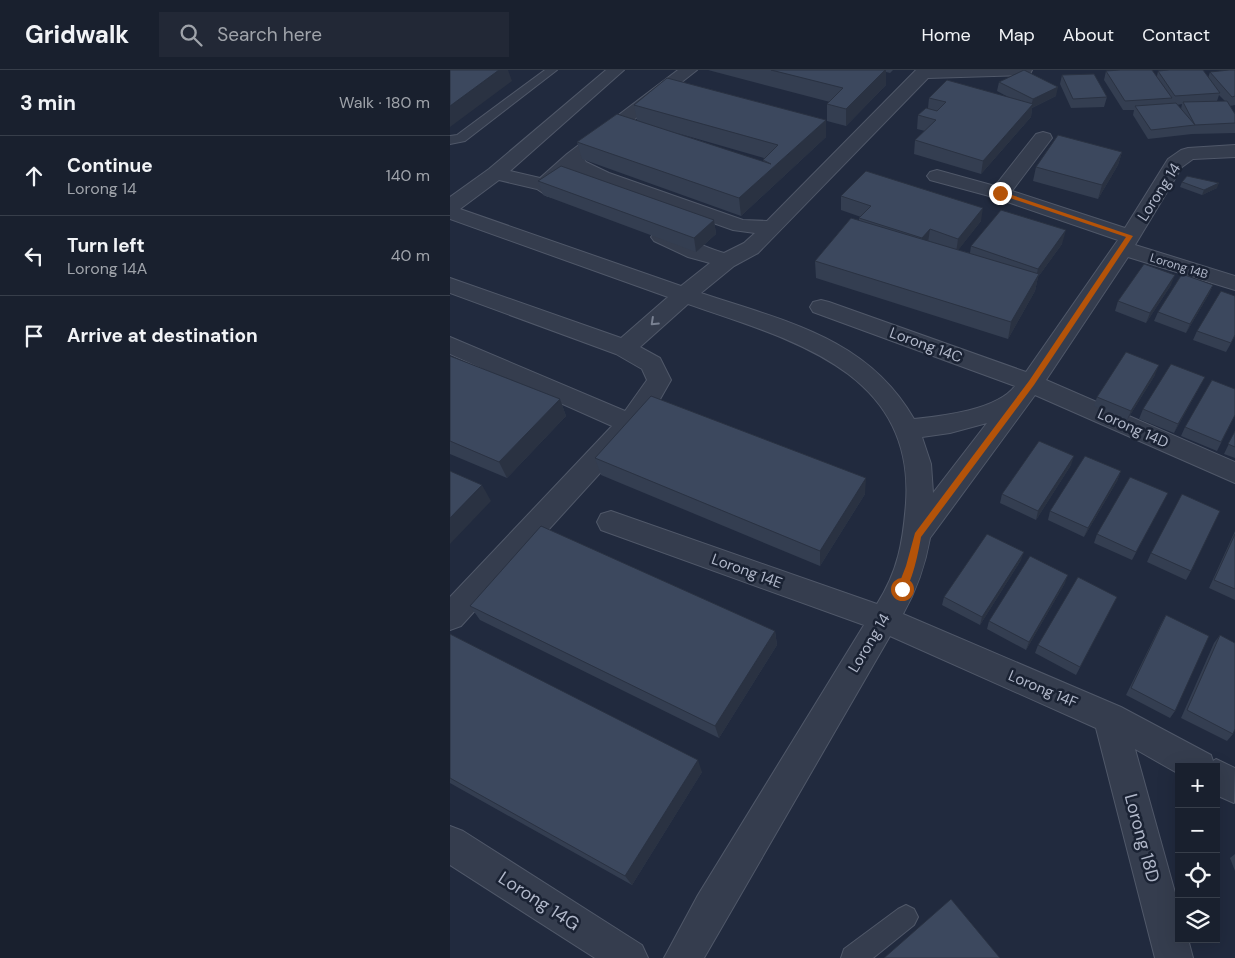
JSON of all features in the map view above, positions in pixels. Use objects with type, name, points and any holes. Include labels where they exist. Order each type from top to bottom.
[{"type":"street","points":[[450,206],[496,173],[616,70]]},
{"type":"street","points":[[544,185],[574,158],[689,70]]},
{"type":"street","points":[[615,344],[674,291],[751,248],[925,71],[1024,70]]},
{"type":"street","points":[[1000,193],[1043,138]]},
{"type":"street","name":"Lorong 14","points":[[690,954],[710,908],[902,589],[918,536],[1025,392],[1126,242],[1175,163],[1188,154],[1235,152]]},
{"type":"street","points":[[574,158],[579,166],[602,177],[740,226],[772,228]]},
{"type":"street","points":[[496,173],[544,185],[549,190],[574,200]]},
{"type":"street","name":"Lorong 14B","points":[[937,176],[1000,193],[1235,283]]},
{"type":"street","points":[[450,212],[765,322],[835,352],[873,381],[893,407],[906,430],[918,464],[918,536]]},
{"type":"street","points":[[644,230],[696,252],[726,261]]},
{"type":"street","points":[[450,285],[615,344],[652,364],[659,380],[650,399],[630,423],[573,487],[450,617]]},
{"type":"street","name":"Lorong 14C","points":[[821,307],[1025,392]]},
{"type":"street","points":[[450,345],[630,423]]},
{"type":"street","points":[[906,430],[941,426],[975,419],[1025,392]]},
{"type":"street","name":"Lorong 14D","points":[[1025,392],[1235,473]]},
{"type":"street","name":"Lorong 14E","points":[[611,522],[883,619]]},
{"type":"street","name":"Lorong 14F","points":[[883,619],[1110,718],[1192,763]]},
{"type":"street","name":"Lorong 18D","points":[[1110,718],[1174,958]]},
{"type":"street","name":"Lorong 14G","points":[[450,844],[629,958]]},
{"type":"lane","points":[[450,140],[461,138],[552,70]]},
{"type":"lane","points":[[853,958],[906,917]]},
{"type":"building","points":[[450,70],[499,70],[450,106]]},
{"type":"building","points":[[771,70],[885,70],[846,109],[827,104],[843,88]]},
{"type":"building","points":[[1024,70],[1058,87],[1033,99],[999,82]]},
{"type":"building","points":[[1152,70],[1172,98],[1125,101],[1106,71]]},
{"type":"building","points":[[1203,70],[1220,93],[1175,96],[1158,71]]},
{"type":"building","points":[[1235,70],[1235,96],[1232,97],[1210,72]]},
{"type":"building","points":[[1094,74],[1107,97],[1073,99],[1062,75]]},
{"type":"building","points":[[667,78],[826,120],[739,198],[577,142],[617,114],[771,164],[763,160],[778,145],[634,105]]},
{"type":"building","points":[[947,80],[1033,104],[983,161],[915,140],[936,120],[918,115],[926,108],[937,111],[946,102],[929,98]]},
{"type":"building","points":[[1227,101],[1235,114],[1235,123],[1195,125],[1183,102]]},
{"type":"building","points":[[1176,103],[1195,125],[1151,130],[1135,106]]},
{"type":"building","points":[[1058,135],[1122,152],[1102,185],[1036,167]]},
{"type":"building","points":[[561,166],[714,220],[694,238],[538,181]]},
{"type":"building","points":[[866,171],[983,208],[958,239],[930,229],[922,238],[859,218],[871,206],[841,196]]},
{"type":"building","points":[[1187,176],[1219,183],[1204,190],[1182,182]]},
{"type":"building","points":[[1001,210],[1066,230],[1038,269],[971,246]]},
{"type":"building","points":[[851,218],[1039,274],[1011,322],[815,261]]},
{"type":"building","points":[[1144,264],[1175,275],[1150,313],[1118,301]]},
{"type":"building","points":[[1182,274],[1213,285],[1190,324],[1158,312]]},
{"type":"building","points":[[1221,291],[1235,296],[1235,335],[1231,343],[1197,331]]},
{"type":"building","points":[[1126,352],[1159,365],[1131,411],[1097,397]]},
{"type":"building","points":[[450,356],[560,399],[499,462],[450,441]]},
{"type":"building","points":[[1171,364],[1205,377],[1178,424],[1143,409]]},
{"type":"building","points":[[1212,380],[1235,389],[1235,415],[1221,442],[1185,427]]},
{"type":"building","points":[[651,396],[866,478],[820,551],[595,458]]},
{"type":"building","points":[[1235,431],[1235,447],[1228,444]]},
{"type":"building","points":[[1039,441],[1074,456],[1038,511],[1002,494]]},
{"type":"building","points":[[1085,456],[1121,471],[1088,528],[1050,511]]},
{"type":"building","points":[[450,471],[482,485],[450,518]]},
{"type":"building","points":[[1130,477],[1168,493],[1136,552],[1097,534]]},
{"type":"building","points":[[1182,494],[1220,511],[1191,571],[1151,553]]},
{"type":"building","points":[[541,526],[775,631],[715,726],[470,606]]},
{"type":"building","points":[[987,534],[1024,552],[982,617],[944,597]]},
{"type":"building","points":[[1235,534],[1235,589],[1214,580]]},
{"type":"building","points":[[1030,556],[1068,575],[1029,642],[989,621]]},
{"type":"building","points":[[1078,577],[1117,597],[1080,667],[1038,645]]},
{"type":"building","points":[[1166,615],[1209,636],[1175,711],[1131,688]]},
{"type":"building","points":[[450,634],[698,760],[625,876],[450,778]]},
{"type":"building","points":[[1220,635],[1235,643],[1235,729],[1233,734],[1187,710]]},
{"type":"building","points":[[951,899],[1000,958],[884,958]]},
{"type":"route","points":[[902,589],[918,536],[1032,383],[1130,236],[1000,193]]}]
